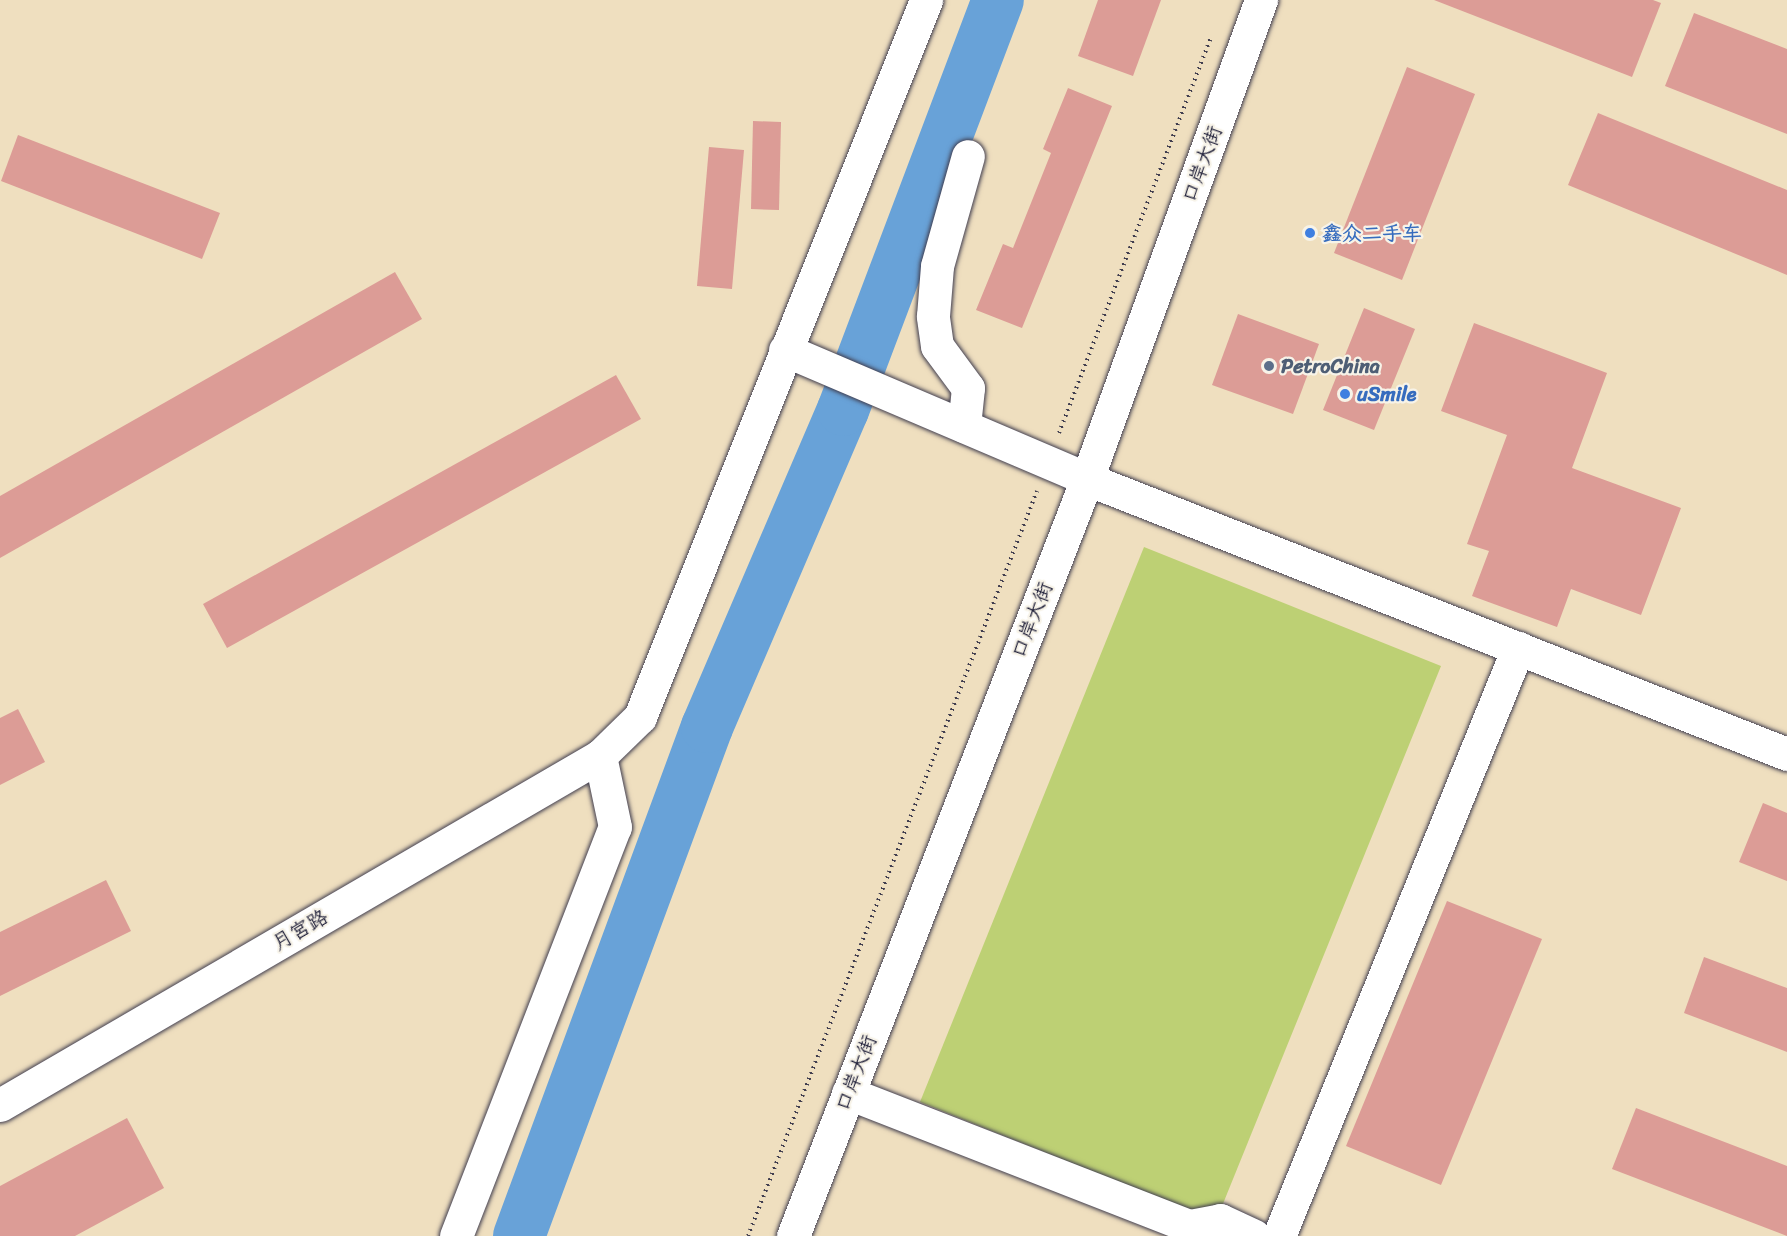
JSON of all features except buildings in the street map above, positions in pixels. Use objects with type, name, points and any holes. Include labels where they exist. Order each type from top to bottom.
[{"type":"main road","name":"月宫路","points":[[0,1105],[600,756],[640,717],[926,0]]},
{"type":"main road","name":"口岸大街","points":[[793,1236],[1087,480],[1262,0]]},
{"type":"main road","points":[[964,426],[968,388],[937,346],[933,316],[937,266],[968,156]]},
{"type":"main road","points":[[785,350],[1048,461],[1087,480],[1787,754]]},
{"type":"main road","points":[[1279,1236],[1518,648]]},
{"type":"main road","points":[[456,1236],[615,827],[600,756]]},
{"type":"main road","points":[[848,1093],[1190,1226],[1220,1220],[1254,1236]]},
{"type":"path","points":[[748,1236],[1213,33]]},
{"type":"green space","points":[[1144,547],[1441,666],[1216,1221],[920,1102]]},
{"type":"waterway","points":[[519,1236],[707,727],[843,410],[998,0]]},
{"type":"place","name":"鑫众二手车","points":[[1310,233]]},
{"type":"place","name":"PetroChina","points":[[1269,366]]},
{"type":"place","name":"uSmile","points":[[1345,394]]}]
